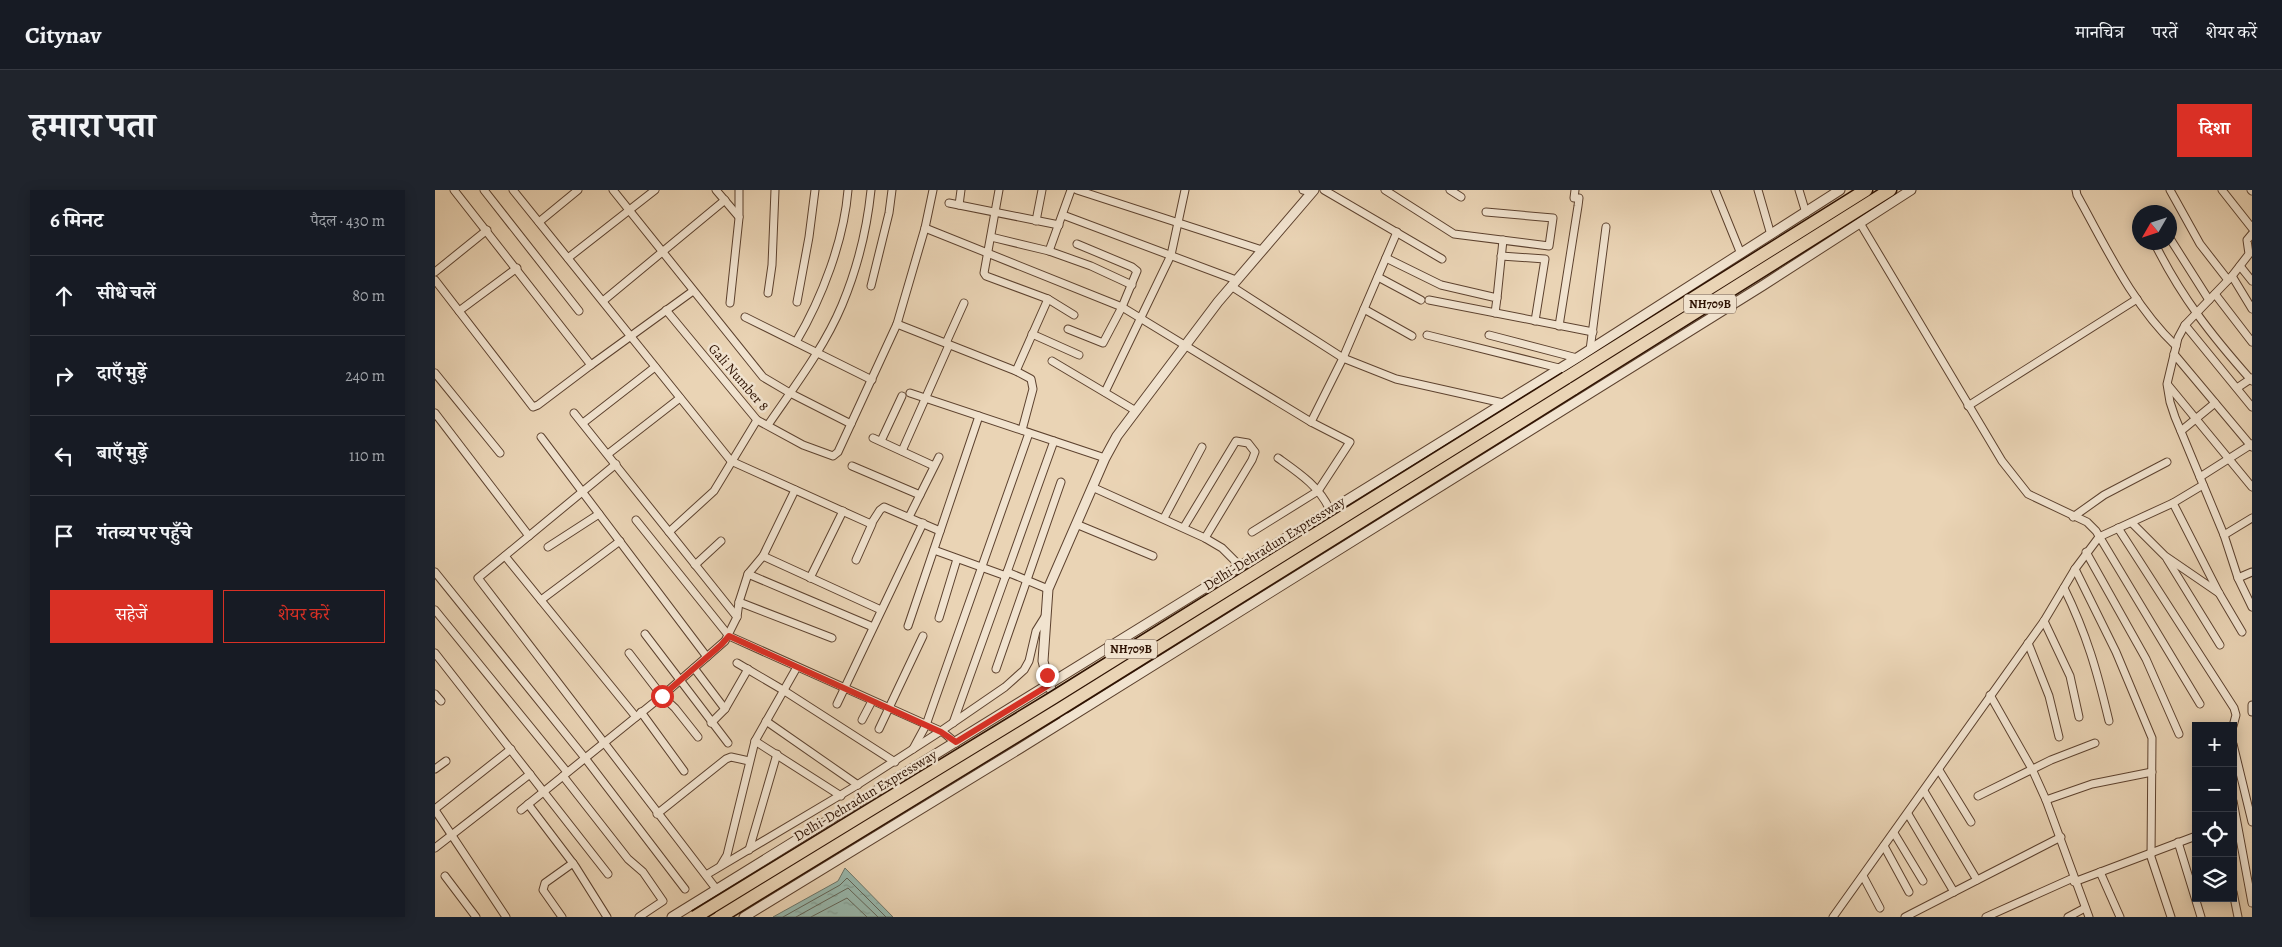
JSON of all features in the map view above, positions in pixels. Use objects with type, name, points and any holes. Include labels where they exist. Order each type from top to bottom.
[{"type":"highway","name":"Delhi-Dehradun Expressway","points":[[720,917],[1068,704],[1566,378],[1809,248],[1842,212],[1866,190]]},
{"type":"highway","name":"Delhi-Dehradun Expressway","points":[[695,917],[1061,693],[1566,378],[1842,212],[1890,190]]},
{"type":"street","points":[[454,190],[517,268],[591,365]]},
{"type":"street","points":[[484,190],[579,311]]},
{"type":"street","points":[[513,190],[731,461],[872,524]]},
{"type":"street","points":[[539,222],[578,190]]},
{"type":"street","points":[[613,190],[763,377],[790,394],[851,424],[897,324],[925,228],[933,190]]},
{"type":"street","points":[[568,258],[655,190]]},
{"type":"street","points":[[716,190],[739,217]]},
{"type":"street","points":[[730,303],[739,217],[739,190]]},
{"type":"street","points":[[767,292],[772,265],[775,190]]},
{"type":"street","points":[[797,302],[809,237],[815,190]]},
{"type":"street","points":[[796,342],[816,306],[833,257],[846,214],[848,190]]},
{"type":"street","points":[[767,426],[817,352],[843,304],[863,240],[871,190]]},
{"type":"street","points":[[871,286],[889,212],[892,190]]},
{"type":"street","points":[[959,205],[961,190]]},
{"type":"street","points":[[999,190],[983,269],[986,276],[1048,299],[1074,315]]},
{"type":"street","points":[[1036,221],[1042,190]]},
{"type":"street","points":[[1049,251],[1071,190]]},
{"type":"street","points":[[1077,190],[1262,250]]},
{"type":"street","points":[[1105,392],[1171,255],[1185,190]]},
{"type":"street","points":[[1323,190],[1442,259]]},
{"type":"street","points":[[1385,190],[1454,234],[1549,246],[1553,218],[1486,212]]},
{"type":"street","points":[[1450,190],[1461,197]]},
{"type":"street","points":[[1559,326],[1579,198],[1574,198],[1575,190]]},
{"type":"street","points":[[1715,190],[1741,254]]},
{"type":"street","points":[[1758,190],[1771,235]]},
{"type":"street","points":[[1799,190],[1806,213]]},
{"type":"street","points":[[672,917],[715,888],[953,740],[1049,685],[1238,564],[1330,510],[1503,403],[1566,378],[1577,358],[1840,190]]},
{"type":"street","points":[[744,917],[1065,720],[1809,248],[1861,226],[1911,190]]},
{"type":"street","points":[[2076,190],[2077,195],[2137,299],[2157,328],[2176,346]]},
{"type":"street","points":[[2170,190],[2200,244],[2230,278],[2252,308]]},
{"type":"street","points":[[2222,190],[2252,228]]},
{"type":"street","points":[[1065,720],[1049,685],[1043,661],[1048,589],[1105,458],[1136,410],[1185,345],[1233,283],[1310,191]]},
{"type":"street","points":[[603,301],[725,200]]},
{"type":"street","points":[[949,203],[1059,225]]},
{"type":"street","points":[[1063,215],[1171,255],[1233,283],[1343,358],[1395,379],[1503,403]]},
{"type":"street","points":[[1861,226],[1968,406],[2018,484],[2036,499],[2087,522],[2096,531],[2200,704]]},
{"type":"street","points":[[1590,350],[1606,227]]},
{"type":"street","points":[[925,228],[1122,307],[1311,422],[1350,442],[1321,494],[1252,532]]},
{"type":"street","points":[[435,272],[487,230]]},
{"type":"street","points":[[1311,422],[1343,358],[1397,232]]},
{"type":"street","points":[[2252,234],[2247,240],[2251,256],[2185,325],[2176,346],[2167,384],[2170,402],[2181,431],[2224,535],[2238,578],[2252,607]]},
{"type":"street","points":[[991,237],[1049,251],[1132,285]]},
{"type":"street","points":[[1495,313],[1503,240]]},
{"type":"street","points":[[1068,328],[1102,344],[1137,274],[1136,270],[1077,244]]},
{"type":"street","points":[[2158,250],[2171,277],[2195,314],[2251,379],[2237,388]]},
{"type":"street","points":[[2177,250],[2209,300]]},
{"type":"street","points":[[1501,256],[1545,259],[1535,321]]},
{"type":"street","points":[[1386,258],[1431,282],[1497,298]]},
{"type":"street","points":[[2240,266],[2252,281]]},
{"type":"street","points":[[459,311],[517,268]]},
{"type":"street","points":[[1377,277],[1425,300],[1593,332]]},
{"type":"street","points":[[435,280],[533,407],[539,405],[693,291]]},
{"type":"street","points":[[2215,294],[2252,342]]},
{"type":"street","points":[[1016,371],[1048,299]]},
{"type":"street","points":[[1968,406],[2137,299]]},
{"type":"street","points":[[902,451],[927,399],[964,302]]},
{"type":"street","points":[[1364,309],[1412,336]]},
{"type":"street","name":"Gali Number 8","points":[[666,310],[757,420],[811,448],[833,456],[838,452],[851,424]]},
{"type":"street","points":[[745,317],[872,380]]},
{"type":"street","points":[[897,324],[1016,371],[1031,379],[1033,383],[1025,431],[981,567],[925,725],[913,750]]},
{"type":"street","points":[[2185,325],[2252,407]]},
{"type":"street","points":[[1033,334],[1079,355]]},
{"type":"street","points":[[1427,335],[1566,378]]},
{"type":"street","points":[[1489,335],[1577,358]]},
{"type":"street","points":[[2174,354],[2252,446],[2200,477]]},
{"type":"street","points":[[1052,361],[1136,410]]},
{"type":"street","points":[[583,423],[655,367]]},
{"type":"street","points":[[435,373],[500,453]]},
{"type":"street","points":[[2167,384],[2252,487]]},
{"type":"street","points":[[910,393],[1105,458]]},
{"type":"street","points":[[881,441],[901,396]]},
{"type":"street","points":[[608,454],[680,398]]},
{"type":"street","points":[[2181,431],[2215,403]]},
{"type":"street","points":[[435,413],[529,536]]},
{"type":"street","points":[[574,413],[737,618]]},
{"type":"street","points":[[908,626],[979,416]]},
{"type":"street","points":[[669,532],[715,491],[731,461],[757,420]]},
{"type":"street","points":[[541,437],[707,657]]},
{"type":"street","points":[[873,438],[934,466]]},
{"type":"street","points":[[953,723],[1054,441]]},
{"type":"street","points":[[1184,527],[1236,441],[1248,443],[1255,452],[1252,460],[1205,538]]},
{"type":"street","points":[[1164,518],[1202,448]]},
{"type":"street","points":[[909,517],[939,458]]},
{"type":"street","points":[[1278,458],[1300,473],[1321,494],[1330,510]]},
{"type":"street","points":[[2073,516],[2104,495],[2167,462]]},
{"type":"street","points":[[616,464],[478,578],[715,888]]},
{"type":"street","points":[[852,466],[920,496]]},
{"type":"street","points":[[996,669],[1061,482]]},
{"type":"street","points":[[1833,917],[2044,621],[2086,552],[2099,537],[2173,503],[2203,485]]},
{"type":"street","points":[[1092,487],[1205,538],[1238,564]]},
{"type":"street","points":[[521,810],[662,696],[729,636],[737,618],[739,602],[748,574],[763,556],[795,490]]},
{"type":"street","points":[[2173,503],[2219,593],[2242,632]]},
{"type":"street","points":[[856,560],[882,507],[940,531]]},
{"type":"street","points":[[810,578],[843,511]]},
{"type":"street","points":[[549,548],[599,514]]},
{"type":"street","points":[[2224,535],[2252,518]]},
{"type":"street","points":[[636,520],[729,636],[942,732],[953,740]]},
{"type":"street","points":[[837,704],[923,523]]},
{"type":"street","points":[[2132,523],[2165,556],[2219,593]]},
{"type":"street","points":[[1076,524],[1153,556]]},
{"type":"street","points":[[2118,528],[2234,708],[2236,715],[2234,722]]},
{"type":"street","points":[[541,600],[620,541]]},
{"type":"street","points":[[695,565],[721,541]]},
{"type":"street","points":[[934,550],[981,567],[1027,579],[1048,589]]},
{"type":"street","points":[[2086,552],[2146,660],[2179,734]]},
{"type":"street","points":[[505,556],[685,771]]},
{"type":"street","points":[[763,556],[881,610]]},
{"type":"street","points":[[2165,556],[2220,645]]},
{"type":"street","points":[[939,618],[957,559]]},
{"type":"street","points":[[2075,569],[2115,652],[2152,738],[2151,852],[2171,917]]},
{"type":"street","points":[[435,572],[585,758],[685,889]]},
{"type":"street","points":[[2238,578],[2252,572]]},
{"type":"street","points":[[748,574],[873,627]]},
{"type":"street","points":[[2064,588],[2082,626],[2095,663],[2109,721]]},
{"type":"street","points":[[739,602],[832,638]]},
{"type":"street","points":[[435,610],[565,774],[628,859],[643,872],[663,900],[639,917]]},
{"type":"street","points":[[707,876],[720,866],[841,796],[895,762],[942,732],[1005,687],[1023,670],[1029,661],[1036,631],[1046,615]]},
{"type":"street","points":[[2044,621],[2070,676],[2079,717]]},
{"type":"street","points":[[645,634],[728,743]]},
{"type":"street","points":[[879,729],[923,636]]},
{"type":"street","points":[[2028,643],[2049,696],[2059,738]]},
{"type":"street","points":[[435,653],[608,874]]},
{"type":"street","points":[[629,653],[662,696],[675,708],[699,737]]},
{"type":"street","points":[[737,663],[783,690],[895,762]]},
{"type":"street","points":[[720,866],[727,855],[755,741],[797,667]]},
{"type":"street","points":[[694,668],[725,709]]},
{"type":"street","points":[[711,723],[725,709],[748,669]]},
{"type":"street","points":[[435,694],[441,701]]},
{"type":"street","points":[[1990,695],[2032,769],[2046,800],[2089,917]]},
{"type":"street","points":[[862,720],[872,701]]},
{"type":"street","points":[[2252,705],[2252,712]]},
{"type":"street","points":[[766,722],[858,785]]},
{"type":"street","points":[[755,741],[841,796]]},
{"type":"street","points":[[1978,796],[2032,769],[2095,743]]},
{"type":"street","points":[[506,917],[435,810],[511,749]]},
{"type":"street","points":[[749,850],[777,754]]},
{"type":"street","points":[[657,814],[726,759],[731,757],[749,761]]},
{"type":"street","points":[[2237,760],[2252,822]]},
{"type":"street","points":[[435,769],[446,761]]},
{"type":"street","points":[[1939,770],[1971,822]]},
{"type":"street","points":[[2046,800],[2092,784],[2152,772]]},
{"type":"street","points":[[435,848],[530,774]]},
{"type":"street","points":[[1924,791],[1977,880]]},
{"type":"street","points":[[529,804],[573,863],[607,917]]},
{"type":"street","points":[[2235,812],[2252,903]]},
{"type":"street","points":[[1907,814],[1954,892]]},
{"type":"street","points":[[1894,832],[1923,881]]},
{"type":"street","points":[[1905,917],[2061,837]]},
{"type":"street","points":[[1986,917],[2074,880],[2192,837]]},
{"type":"street","points":[[2178,842],[2201,917]]},
{"type":"street","points":[[1884,846],[1909,892]]},
{"type":"street","points":[[563,917],[543,890],[545,882],[573,863]]},
{"type":"street","points":[[2100,872],[2120,917]]},
{"type":"street","points":[[445,876],[476,917]]},
{"type":"street","points":[[1863,876],[1880,908]]},
{"type":"street","points":[[2235,902],[2238,917]]},
{"type":"street","points":[[2068,917],[2085,908]]},
{"type":"water","points":[[845,868],[893,917],[773,917],[838,881]]},
{"type":"route","points":[[662,696],[729,636],[941,732],[956,742],[1049,685],[1047,675]]}]
